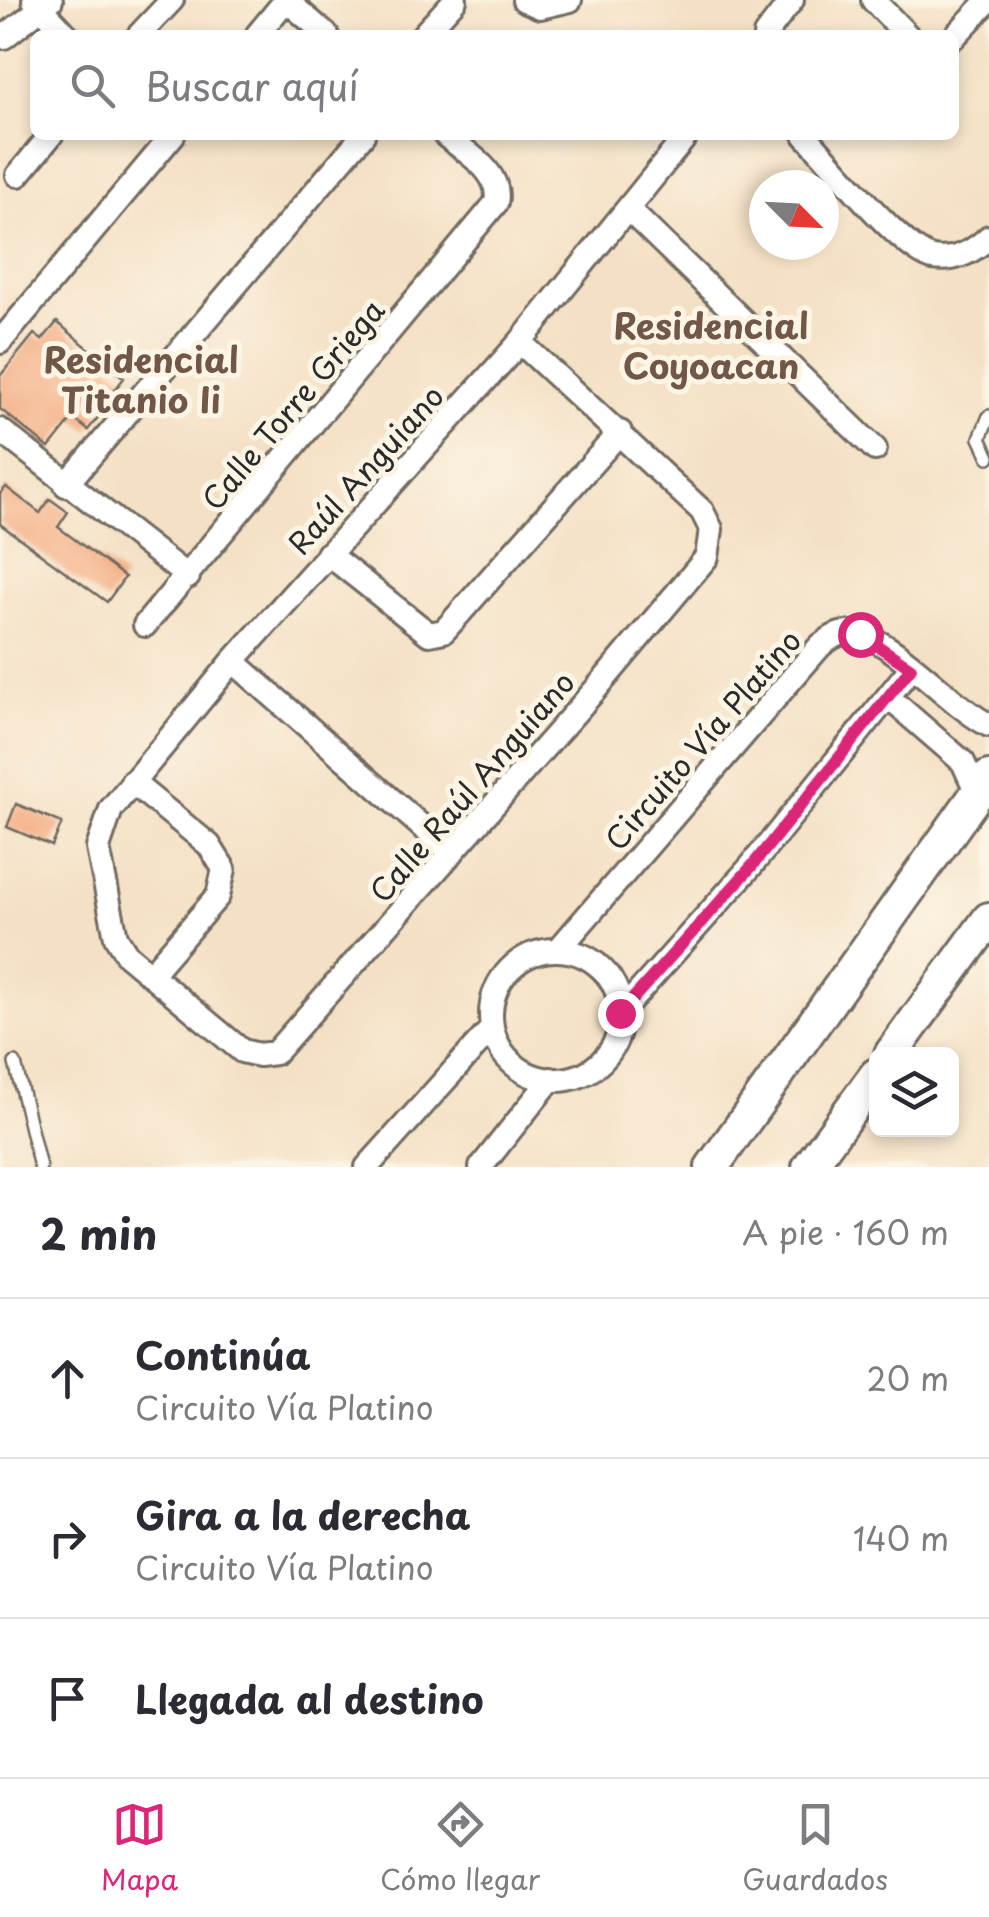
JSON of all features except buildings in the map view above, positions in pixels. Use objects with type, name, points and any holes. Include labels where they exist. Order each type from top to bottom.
[{"type":"main road","points":[[712,1167],[983,785]]},
{"type":"main road","points":[[896,1047],[989,919]]},
{"type":"main road","points":[[809,1167],[869,1085]]},
{"type":"street","points":[[144,30],[172,0]]},
{"type":"street","points":[[261,30],[286,0],[321,30]]},
{"type":"street","points":[[428,30],[455,0]]},
{"type":"street","points":[[524,0],[540,7],[570,0]]},
{"type":"street","points":[[769,30],[792,0]]},
{"type":"street","points":[[873,0],[902,30]]},
{"type":"street","points":[[959,32],[989,0]]},
{"type":"street","points":[[4,37],[41,3],[63,30]]},
{"type":"street","points":[[18,175],[47,140]]},
{"type":"street","points":[[0,342],[169,140]]},
{"type":"street","points":[[66,486],[359,140]]},
{"type":"street","name":"Calle Torre Griega","points":[[145,625],[496,203],[496,183],[450,140]]},
{"type":"street","name":"Raúl Anguiano","points":[[98,848],[111,809],[132,782],[233,661],[520,342],[683,140]]},
{"type":"street","points":[[810,140],[913,250],[949,259],[974,251],[989,237]]},
{"type":"street","points":[[629,210],[875,450]]},
{"type":"street","name":"Calle Raúl Anguiano","points":[[98,848],[116,937],[126,955],[242,1050],[275,1052],[707,557],[711,529],[702,511],[520,342]]},
{"type":"street","points":[[0,430],[66,486],[133,531],[188,577]]},
{"type":"street","points":[[328,554],[412,625],[429,634],[444,631],[620,432]]},
{"type":"street","name":"Circuito Vía Platino","points":[[559,949],[820,646],[838,634],[855,633],[989,725]]},
{"type":"street","points":[[233,661],[452,853]]},
{"type":"street","points":[[620,1013],[752,866],[911,668]]},
{"type":"street","points":[[889,698],[983,785]]},
{"type":"street","points":[[132,782],[209,844],[224,870],[218,896],[150,974]]},
{"type":"street","points":[[559,949],[578,953],[608,976],[620,1013],[618,1031],[600,1062],[569,1078],[551,1079],[535,1076],[506,1058],[492,1028],[491,1008],[506,972],[521,959],[559,949]]},
{"type":"street","points":[[367,1167],[492,1028]]},
{"type":"street","points":[[480,1167],[551,1079]]},
{"type":"lane","points":[[989,416],[980,438],[989,457]]},
{"type":"lane","points":[[15,1062],[40,1167]]},
{"type":"district","name":"Residencial Coyoacan","points":[[711,344]]},
{"type":"district","name":"Residencial Titanio Ii","points":[[141,378]]},
{"type":"route","points":[[620,1013],[752,866],[911,668],[860,634]]}]
